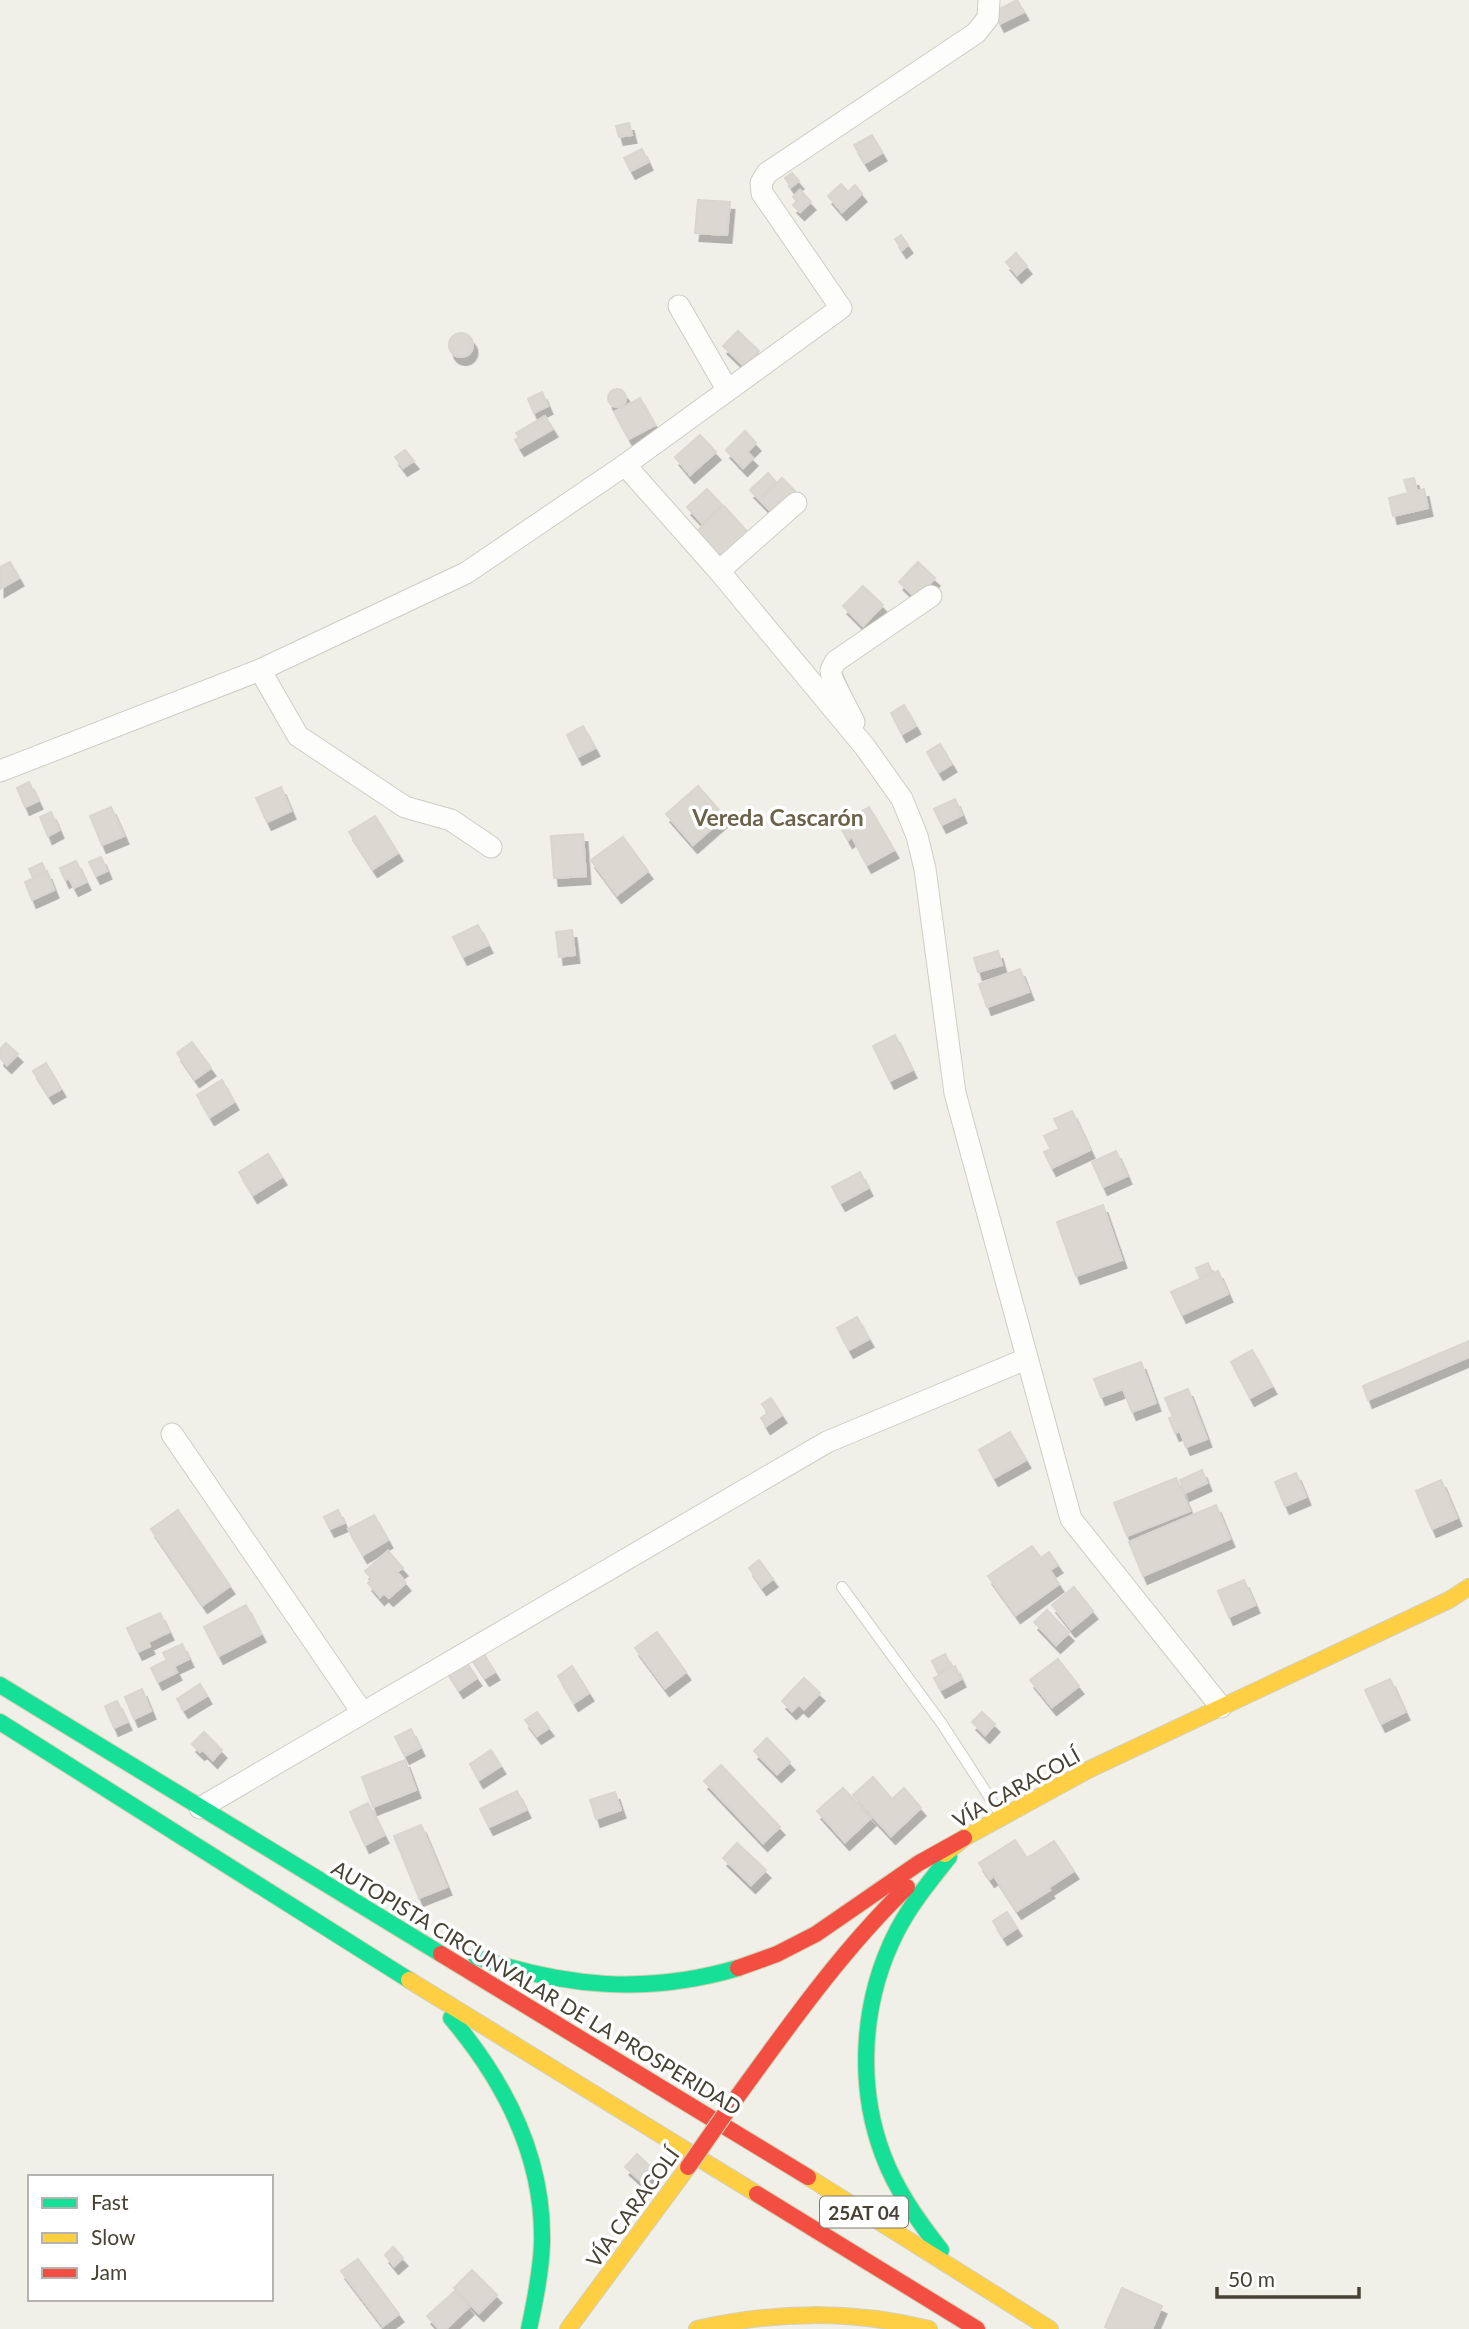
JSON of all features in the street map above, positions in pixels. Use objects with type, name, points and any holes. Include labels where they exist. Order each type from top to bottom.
[{"type":"main road","name":"VÍA CARACOLÍ","points":[[569,2328],[799,2012],[874,1919],[912,1881],[964,1838],[1090,1769],[1449,1600],[1469,1587]]},
{"type":"main road","name":"AUTOPISTA CIRCUNVALAR DE LA PROSPERIDAD","points":[[0,1685],[725,2125],[1050,2329]]},
{"type":"main road","points":[[0,1722],[399,1974],[440,2006],[474,2043],[503,2086],[524,2133],[537,2182],[542,2233],[539,2284],[529,2329]]},
{"type":"main road","points":[[299,1868],[478,1958],[524,1973],[575,1983],[621,1986],[706,1976],[768,1958],[816,1935],[913,1867],[964,1838]]},
{"type":"main road","points":[[964,1838],[912,1905],[892,1941],[877,1980],[868,2021],[866,2062],[869,2103],[894,2182],[915,2218],[941,2250],[1003,2299]]},
{"type":"main road","name":"25AT 04","points":[[399,1974],[977,2329]]},
{"type":"main road","points":[[697,2329],[748,2318],[791,2314],[867,2316],[929,2329]]},
{"type":"street","points":[[0,771],[260,670],[466,573],[625,465],[841,308],[762,192],[761,183],[767,173],[976,33],[988,19],[989,0]]},
{"type":"street","points":[[679,306],[727,389]]},
{"type":"street","points":[[625,465],[719,571],[865,747],[902,799],[917,836],[925,869],[955,1093],[1071,1519],[1221,1707]]},
{"type":"street","points":[[719,571],[796,503]]},
{"type":"street","points":[[865,747],[832,679],[831,670],[836,661],[931,596]]},
{"type":"street","points":[[260,670],[298,736],[405,807],[451,820],[491,847]]},
{"type":"street","points":[[200,1808],[827,1442],[1026,1359]]},
{"type":"street","points":[[172,1434],[362,1712]]},
{"type":"lane","points":[[842,1587],[942,1724],[1002,1817]]},
{"type":"building","points":[[1017,0],[1024,12],[1000,24],[994,12]]},
{"type":"building","points":[[629,123],[632,135],[619,137],[616,126]]},
{"type":"building","points":[[872,135],[882,153],[865,163],[854,145]]},
{"type":"building","points":[[642,149],[648,162],[631,171],[624,158]]},
{"type":"building","points":[[792,173],[799,181],[791,187],[785,178]]},
{"type":"building","points":[[841,184],[848,192],[855,185],[862,194],[842,212],[828,196]]},
{"type":"building","points":[[800,190],[811,202],[800,212],[793,205],[797,201],[793,197]]},
{"type":"building","points":[[698,200],[730,202],[727,235],[695,233]]},
{"type":"building","points":[[901,235],[908,245],[902,250],[895,239]]},
{"type":"building","points":[[1016,253],[1027,266],[1017,275],[1006,262]]},
{"type":"building","points":[[738,331],[759,351],[744,366],[723,346]]},
{"type":"building","points":[[461,333],[469,337],[473,345],[469,353],[461,357],[453,353],[449,345],[453,337]]},
{"type":"building","points":[[613,389],[621,389],[626,398],[624,405],[613,407],[608,402],[608,394]]},
{"type":"building","points":[[542,392],[548,406],[534,413],[528,399]]},
{"type":"building","points":[[640,398],[655,425],[629,439],[614,412]]},
{"type":"building","points":[[545,416],[553,429],[520,448],[515,440],[519,437],[516,433]]},
{"type":"building","points":[[745,431],[756,443],[747,452],[753,458],[743,468],[726,450]]},
{"type":"building","points":[[700,435],[716,452],[690,475],[675,457]]},
{"type":"building","points":[[405,450],[414,461],[403,468],[395,457]]},
{"type":"building","points":[[768,473],[776,482],[759,499],[750,490]]},
{"type":"building","points":[[782,478],[797,493],[775,516],[760,500]]},
{"type":"building","points":[[1414,478],[1417,491],[1424,489],[1428,508],[1393,516],[1389,498],[1408,493],[1404,480]]},
{"type":"building","points":[[707,489],[722,505],[702,523],[687,507]]},
{"type":"building","points":[[724,506],[752,537],[724,563],[696,532]]},
{"type":"building","points":[[10,562],[19,578],[0,589],[0,567]]},
{"type":"building","points":[[918,562],[935,578],[916,598],[899,582]]},
{"type":"building","points":[[863,586],[883,605],[863,626],[843,606]]},
{"type":"building","points":[[904,705],[916,726],[902,734],[891,713]]},
{"type":"building","points":[[583,726],[595,748],[578,757],[567,735]]},
{"type":"building","points":[[940,744],[952,764],[939,772],[927,752]]},
{"type":"building","points":[[29,782],[38,801],[25,807],[17,788]]},
{"type":"building","points":[[698,786],[725,817],[693,845],[666,814]]},
{"type":"building","points":[[281,787],[291,811],[267,822],[256,798]]},
{"type":"building","points":[[955,799],[962,815],[942,825],[934,809]]},
{"type":"building","points":[[111,807],[124,836],[102,845],[90,816]]},
{"type":"building","points":[[869,807],[894,850],[867,865],[852,837],[848,840],[839,824]]},
{"type":"building","points":[[51,812],[59,830],[48,836],[40,817]]},
{"type":"building","points":[[375,816],[398,853],[373,869],[349,832]]},
{"type":"building","points":[[583,834],[586,876],[554,878],[551,836]]},
{"type":"building","points":[[623,837],[648,871],[617,895],[591,860]]},
{"type":"building","points":[[101,857],[107,871],[96,876],[89,862]]},
{"type":"building","points":[[76,861],[86,882],[74,888],[69,878],[65,880],[60,868]]},
{"type":"building","points":[[42,863],[46,872],[33,878],[29,869]]},
{"type":"building","points":[[47,872],[54,890],[32,900],[25,882]]},
{"type":"building","points":[[478,925],[488,945],[463,957],[453,937]]},
{"type":"building","points":[[572,930],[575,955],[559,957],[556,932]]},
{"type":"building","points":[[998,951],[1002,965],[978,972],[974,958]]},
{"type":"building","points":[[1020,969],[1029,992],[987,1007],[979,984]]},
{"type":"building","points":[[895,1035],[912,1070],[890,1081],[873,1046]]},
{"type":"building","points":[[192,1042],[211,1068],[195,1079],[177,1053]]},
{"type":"building","points":[[6,1043],[18,1054],[7,1065],[0,1058],[0,1049]]},
{"type":"building","points":[[46,1063],[61,1089],[49,1096],[33,1071]]},
{"type":"building","points":[[222,1080],[234,1102],[210,1117],[197,1095]]},
{"type":"building","points":[[1072,1111],[1090,1150],[1052,1168],[1044,1152],[1051,1149],[1044,1136],[1059,1129],[1054,1119]]},
{"type":"building","points":[[1116,1151],[1127,1176],[1103,1187],[1092,1162]]},
{"type":"building","points":[[268,1154],[282,1177],[253,1195],[239,1172]]},
{"type":"building","points":[[860,1172],[868,1188],[841,1203],[832,1187]]},
{"type":"building","points":[[1103,1205],[1122,1260],[1076,1276],[1057,1222]]},
{"type":"building","points":[[1208,1263],[1212,1272],[1200,1278],[1196,1268]]},
{"type":"building","points":[[1218,1271],[1228,1294],[1182,1315],[1171,1292]]},
{"type":"building","points":[[857,1317],[869,1339],[849,1350],[837,1328]]},
{"type":"building","points":[[1469,1341],[1469,1357],[1368,1400],[1363,1386]]},
{"type":"building","points":[[1252,1350],[1272,1386],[1250,1398],[1231,1362]]},
{"type":"building","points":[[1141,1362],[1156,1403],[1132,1412],[1123,1389],[1101,1397],[1094,1379]]},
{"type":"building","points":[[1188,1389],[1207,1439],[1186,1447],[1180,1431],[1175,1433],[1169,1418],[1173,1417],[1165,1398]]},
{"type":"building","points":[[771,1398],[782,1415],[766,1426],[761,1418],[768,1413],[762,1404]]},
{"type":"building","points":[[1010,1432],[1026,1460],[994,1478],[979,1450]]},
{"type":"building","points":[[1202,1470],[1207,1483],[1185,1493],[1180,1480]]},
{"type":"building","points":[[1296,1473],[1306,1497],[1285,1506],[1275,1482]]},
{"type":"building","points":[[1176,1478],[1190,1511],[1127,1536],[1114,1503]]},
{"type":"building","points":[[1441,1480],[1457,1518],[1432,1529],[1416,1491]]},
{"type":"building","points":[[1216,1505],[1230,1539],[1143,1576],[1129,1542]]},
{"type":"building","points":[[178,1510],[230,1586],[203,1605],[151,1529]]},
{"type":"building","points":[[338,1510],[344,1523],[330,1529],[324,1517]]},
{"type":"building","points":[[374,1515],[388,1540],[363,1555],[348,1529]]},
{"type":"building","points":[[1032,1546],[1041,1558],[1049,1552],[1058,1565],[1050,1570],[1059,1584],[1016,1615],[988,1576]]},
{"type":"building","points":[[388,1551],[403,1568],[397,1572],[406,1583],[389,1598],[384,1593],[380,1597],[368,1583],[372,1579],[365,1571]]},
{"type":"building","points":[[759,1560],[773,1579],[762,1587],[749,1568]]},
{"type":"building","points":[[1244,1580],[1255,1605],[1229,1617],[1218,1591]]},
{"type":"building","points":[[1074,1587],[1093,1611],[1071,1629],[1052,1605]]},
{"type":"building","points":[[246,1605],[261,1634],[219,1656],[204,1627]]},
{"type":"building","points":[[1047,1610],[1069,1633],[1056,1645],[1034,1622]]},
{"type":"building","points":[[160,1613],[169,1632],[148,1642],[150,1646],[138,1652],[127,1628]]},
{"type":"building","points":[[657,1632],[686,1672],[665,1688],[635,1648]]},
{"type":"building","points":[[182,1644],[189,1659],[174,1666],[177,1672],[158,1682],[151,1668],[167,1660],[163,1653]]},
{"type":"building","points":[[478,1645],[495,1672],[485,1678],[468,1652]]},
{"type":"building","points":[[945,1654],[951,1666],[938,1673],[932,1661]]},
{"type":"building","points":[[462,1656],[477,1678],[459,1690],[445,1668]]},
{"type":"building","points":[[1058,1659],[1079,1686],[1052,1707],[1030,1680]]},
{"type":"building","points":[[572,1666],[589,1693],[574,1703],[558,1676]]},
{"type":"building","points":[[955,1666],[961,1679],[941,1690],[934,1678]]},
{"type":"building","points":[[804,1678],[820,1693],[804,1709],[799,1704],[792,1711],[782,1701]]},
{"type":"building","points":[[1390,1679],[1405,1712],[1381,1724],[1365,1690]]},
{"type":"building","points":[[200,1684],[207,1696],[184,1710],[177,1699]]},
{"type":"building","points":[[142,1689],[151,1711],[134,1719],[125,1697]]},
{"type":"building","points":[[117,1701],[127,1722],[114,1728],[105,1706]]},
{"type":"building","points":[[537,1712],[549,1728],[537,1736],[525,1720]]},
{"type":"building","points":[[982,1712],[995,1724],[985,1735],[972,1722]]},
{"type":"building","points":[[411,1729],[420,1748],[405,1756],[395,1737]]},
{"type":"building","points":[[204,1732],[222,1750],[213,1760],[192,1744]]},
{"type":"building","points":[[767,1738],[790,1762],[777,1774],[754,1751]]},
{"type":"building","points":[[491,1750],[501,1766],[479,1780],[470,1764]]},
{"type":"building","points":[[405,1760],[416,1790],[373,1807],[362,1777]]},
{"type":"building","points":[[721,1765],[780,1827],[763,1843],[704,1781]]},
{"type":"building","points":[[873,1777],[892,1799],[904,1788],[921,1808],[891,1836],[853,1795]]},
{"type":"building","points":[[843,1788],[871,1818],[845,1842],[817,1811]]},
{"type":"building","points":[[517,1791],[526,1810],[489,1827],[480,1809]]},
{"type":"building","points":[[615,1792],[621,1810],[596,1819],[590,1800]]},
{"type":"building","points":[[368,1803],[384,1835],[365,1845],[350,1812]]},
{"type":"building","points":[[421,1825],[447,1887],[419,1898],[394,1836]]},
{"type":"building","points":[[1015,1840],[1027,1858],[1054,1841],[1074,1871],[1017,1911],[994,1876],[990,1879],[979,1863]]},
{"type":"building","points":[[737,1843],[766,1870],[751,1885],[723,1858]]},
{"type":"building","points":[[1007,1912],[1017,1928],[1003,1937],[993,1921]]},
{"type":"building","points":[[637,2154],[656,2172],[644,2184],[625,2167]]},
{"type":"building","points":[[393,2247],[403,2258],[394,2266],[385,2255]]},
{"type":"building","points":[[358,2259],[399,2314],[383,2326],[341,2271]]},
{"type":"building","points":[[472,2270],[497,2295],[479,2313],[454,2288]]},
{"type":"building","points":[[1122,2288],[1162,2306],[1152,2329],[1105,2327]]},
{"type":"building","points":[[455,2291],[469,2307],[446,2329],[439,2329],[427,2316]]},
{"type":"traffic: fast","points":[[0,1685],[441,1954]]},
{"type":"traffic: fast","points":[[0,1722],[409,1980]]},
{"type":"traffic: fast","points":[[941,2250],[908,2205],[883,2155],[874,2127],[866,2070],[870,2013],[885,1957],[908,1911],[949,1857]]},
{"type":"traffic: fast","points":[[476,1957],[542,1975],[606,1984],[671,1982],[738,1968]]},
{"type":"traffic: fast","points":[[451,2018],[488,2068],[504,2095],[518,2122],[536,2181],[542,2243],[529,2329]]},
{"type":"traffic: slow","points":[[945,1854],[964,1838],[1090,1769],[1449,1600],[1469,1587]]},
{"type":"traffic: slow","points":[[409,1980],[757,2194]]},
{"type":"traffic: slow","points":[[568,2329],[688,2167]]},
{"type":"traffic: slow","points":[[808,2177],[1050,2329]]},
{"type":"traffic: slow","points":[[697,2329],[755,2319],[813,2315],[871,2318],[929,2329]]},
{"type":"traffic: jam","points":[[738,1968],[777,1954],[816,1934],[919,1863],[964,1838]]},
{"type":"traffic: jam","points":[[727,2111],[834,1967],[907,1887]]},
{"type":"traffic: jam","points":[[441,1954],[808,2177]]},
{"type":"traffic: jam","points":[[688,2167],[727,2111]]},
{"type":"traffic: jam","points":[[757,2194],[977,2329]]},
{"type":"district","name":"Vereda Cascarón","points":[[778,817]]}]
